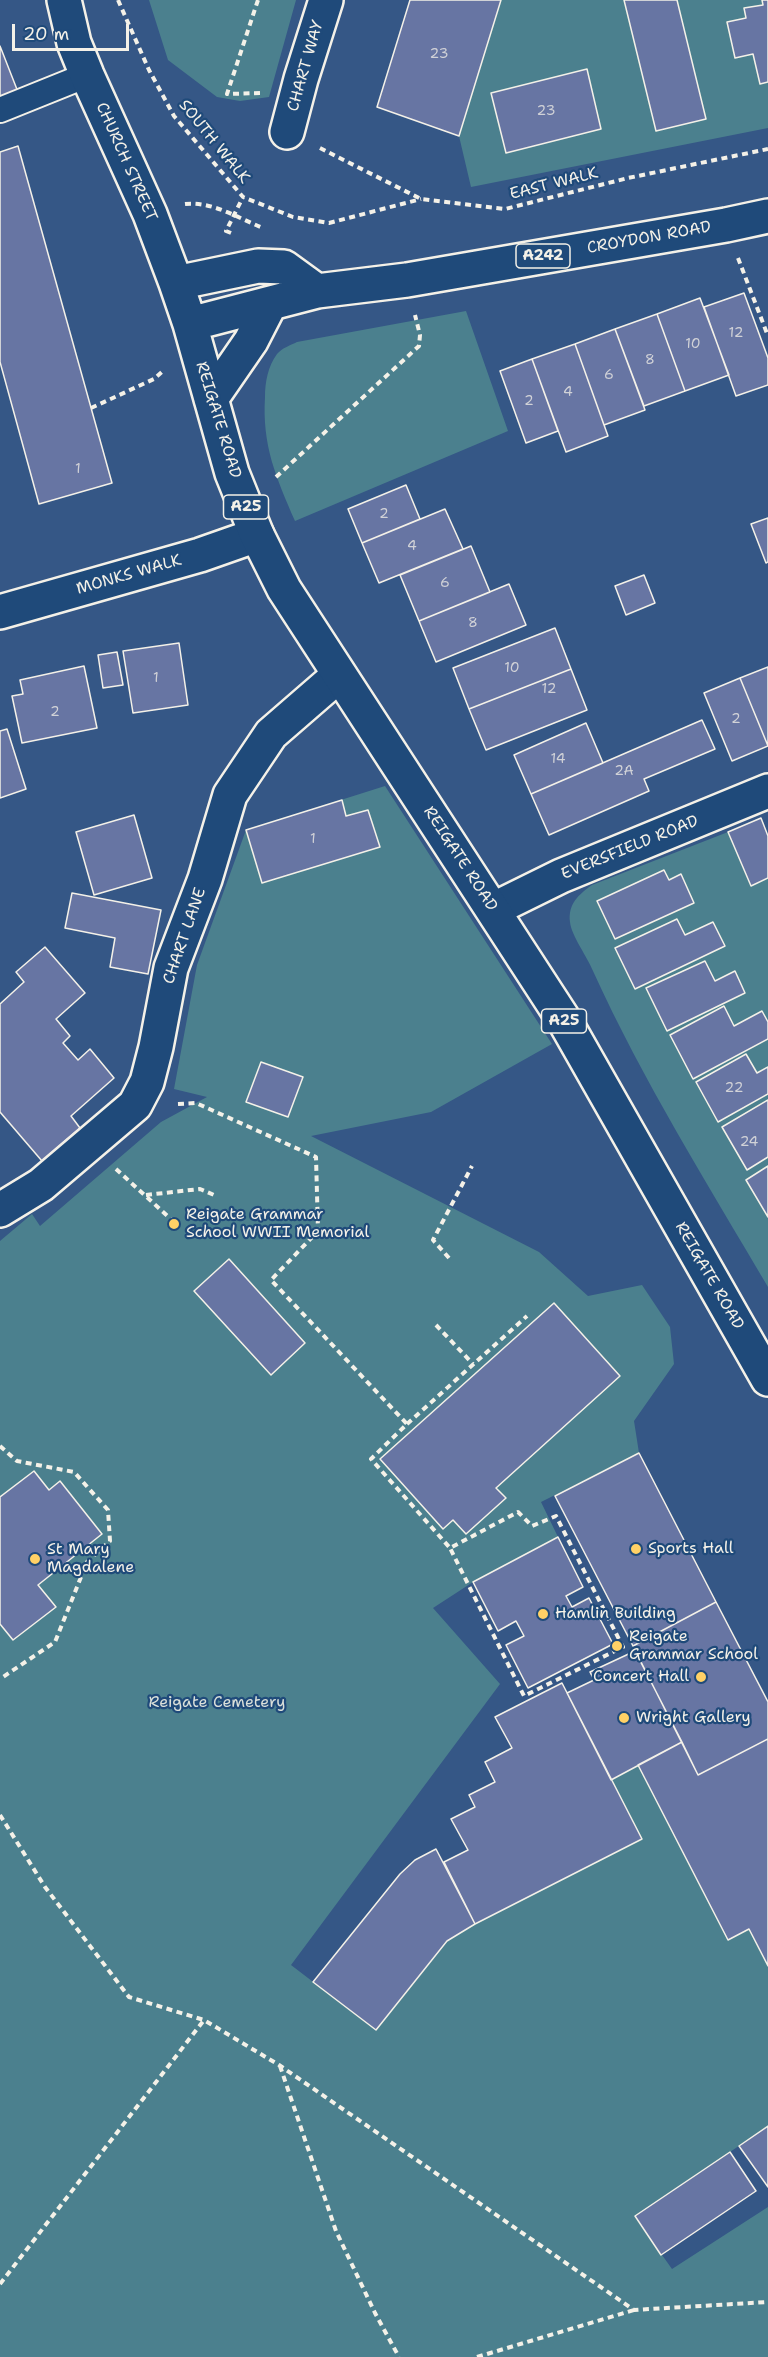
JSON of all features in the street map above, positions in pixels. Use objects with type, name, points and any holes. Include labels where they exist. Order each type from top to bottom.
[{"type":"main road","name":"CHURCH STREET","points":[[64,0],[74,43],[150,214],[190,324]]},
{"type":"main road","name":"CHART WAY","points":[[287,132],[326,0]]},
{"type":"main road","name":"CROYDON ROAD","points":[[190,324],[317,291],[406,280],[768,216]]},
{"type":"main road","points":[[176,283],[258,266],[284,267],[317,291]]},
{"type":"main road","points":[[211,399],[250,341],[270,303]]},
{"type":"main road","name":"REIGATE ROAD","points":[[190,324],[232,473],[257,535],[284,589],[564,1020],[768,1379]]},
{"type":"main road","name":"MONKS WALK","points":[[0,612],[200,555],[257,535]]},
{"type":"main road","name":"CHART LANE","points":[[0,1210],[41,1185],[135,1105],[147,1082],[171,968],[205,879],[230,795],[271,734],[339,675]]},
{"type":"main road","name":"EVERSFIELD ROAD","points":[[494,909],[561,876],[768,791]]},
{"type":"lane","points":[[0,110],[87,75]]},
{"type":"path","name":"SOUTH WALK","points":[[118,0],[149,70],[174,116],[243,197],[293,217],[329,223],[422,199]]},
{"type":"path","points":[[258,0],[227,94],[261,93],[301,79]]},
{"type":"path","name":"EAST WALK","points":[[287,132],[422,199],[505,209],[628,178],[768,149]]},
{"type":"path","points":[[726,225],[768,336]]},
{"type":"path","points":[[276,477],[419,346],[420,335],[415,314]]},
{"type":"path","points":[[92,408],[154,380],[171,363]]},
{"type":"path","points":[[135,1105],[196,1103],[316,1157],[318,1231],[271,1280],[407,1424]]},
{"type":"path","points":[[112,1164],[173,1221]]},
{"type":"path","points":[[449,1258],[433,1240],[472,1166]]},
{"type":"path","points":[[145,1196],[200,1189],[214,1195]]},
{"type":"path","points":[[450,1548],[518,1512],[532,1526],[556,1516],[623,1647],[524,1696],[450,1548],[371,1459],[527,1316]]},
{"type":"path","points":[[436,1324],[473,1364]]},
{"type":"path","points":[[0,1446],[17,1461],[74,1472],[108,1510],[110,1541],[87,1562],[55,1642],[0,1678]]},
{"type":"path","points":[[0,1815],[45,1887],[129,1997],[204,2020],[279,2065],[634,2310]]},
{"type":"path","points":[[0,2284],[204,2020]]},
{"type":"path","points":[[279,2065],[336,2231],[399,2357]]},
{"type":"path","points":[[477,2357],[634,2310],[768,2302]]},
{"type":"green space","points":[[149,0],[296,0],[269,97],[240,101],[217,97],[168,60]]},
{"type":"green space","points":[[501,0],[768,0],[768,128],[471,187],[459,136]]},
{"type":"green space","points":[[466,311],[508,431],[295,521],[276,475],[266,431],[266,380],[277,354],[297,342]]},
{"type":"green space","name":"Reigate Cemetery","points":[[385,786],[552,1044],[431,1112],[311,1136],[539,1252],[588,1296],[642,1285],[670,1327],[674,1364],[634,1421],[639,1453],[541,1502],[558,1537],[473,1582],[433,1608],[500,1684],[291,1965],[376,2030],[448,1941],[475,1924],[642,1839],[611,1780],[638,1765],[728,1939],[749,1929],[768,1966],[768,2126],[635,2217],[672,2269],[768,2207],[768,2357],[0,2357],[0,1241],[32,1214],[40,1226],[161,1122],[207,1097],[174,1089],[197,965],[246,830]]},
{"type":"green space","points":[[728,832],[750,885],[768,878],[768,1287],[654,1092],[576,940],[570,922],[572,905],[582,892],[592,885]]},
{"type":"building","points":[[410,0],[501,0],[459,136],[377,107]]},
{"type":"building","points":[[624,0],[677,0],[706,119],[656,131]]},
{"type":"building","points":[[762,0],[768,0],[768,82],[760,84],[753,54],[735,58],[727,22],[746,18],[744,8],[763,5]]},
{"type":"building","points":[[0,46],[18,92],[0,99]]},
{"type":"building","points":[[587,69],[601,129],[506,153],[491,93]]},
{"type":"building","points":[[18,146],[112,483],[39,504],[0,362],[0,152]]},
{"type":"building","points":[[744,293],[768,358],[768,385],[736,396],[704,307]]},
{"type":"building","points":[[700,298],[729,375],[685,391],[657,314]]},
{"type":"building","points":[[657,314],[685,391],[644,406],[615,329]]},
{"type":"building","points":[[615,329],[645,410],[604,425],[575,344]]},
{"type":"building","points":[[575,344],[608,436],[566,452],[532,359]]},
{"type":"building","points":[[532,359],[558,431],[526,443],[500,371]]},
{"type":"building","points":[[406,485],[420,519],[362,543],[348,509]]},
{"type":"building","points":[[445,509],[463,549],[379,583],[362,543]]},
{"type":"building","points":[[768,518],[768,562],[766,563],[751,524]]},
{"type":"building","points":[[471,546],[490,592],[419,621],[400,575]]},
{"type":"building","points":[[644,575],[655,603],[626,615],[615,586]]},
{"type":"building","points":[[509,584],[526,625],[436,662],[419,621]]},
{"type":"building","points":[[555,628],[571,669],[469,709],[453,668]]},
{"type":"building","points":[[179,643],[188,705],[133,713],[123,651]]},
{"type":"building","points":[[117,652],[123,685],[103,688],[98,655]]},
{"type":"building","points":[[84,666],[97,728],[22,743],[12,696],[23,694],[20,680]]},
{"type":"building","points":[[768,667],[768,746],[740,678]]},
{"type":"building","points":[[571,669],[587,710],[486,750],[469,709]]},
{"type":"building","points":[[740,678],[768,746],[732,761],[704,693]]},
{"type":"building","points":[[702,720],[715,749],[644,779],[649,791],[549,835],[531,794]]},
{"type":"building","points":[[586,723],[603,763],[531,794],[514,755]]},
{"type":"building","points":[[7,729],[26,789],[0,798],[0,731]]},
{"type":"building","points":[[342,800],[346,816],[368,810],[380,847],[262,883],[246,830]]},
{"type":"building","points":[[134,815],[152,878],[94,895],[76,832]]},
{"type":"building","points":[[761,818],[768,836],[768,878],[751,886],[728,832]]},
{"type":"building","points":[[664,870],[669,880],[681,874],[694,903],[615,939],[597,901]]},
{"type":"building","points":[[72,893],[161,910],[148,974],[110,967],[115,938],[65,928]]},
{"type":"building","points":[[677,919],[685,935],[713,922],[725,946],[635,989],[615,948]]},
{"type":"building","points":[[45,947],[85,993],[56,1019],[70,1036],[63,1043],[78,1060],[90,1049],[114,1078],[71,1116],[80,1128],[42,1161],[0,1112],[0,1004],[24,982],[16,972]]},
{"type":"building","points":[[705,961],[715,981],[735,971],[745,993],[667,1031],[646,988]]},
{"type":"building","points":[[724,1006],[734,1026],[762,1011],[768,1022],[768,1039],[693,1079],[670,1035]]},
{"type":"building","points":[[746,1054],[757,1073],[768,1067],[768,1094],[718,1122],[696,1082]]},
{"type":"building","points":[[261,1062],[303,1077],[288,1117],[246,1102]]},
{"type":"building","points":[[768,1100],[768,1157],[747,1170],[722,1127]]},
{"type":"building","points":[[768,1166],[768,1217],[746,1180]]},
{"type":"building","points":[[229,1259],[305,1343],[271,1375],[194,1291]]},
{"type":"building","points":[[554,1303],[620,1376],[496,1488],[506,1498],[466,1534],[453,1520],[443,1529],[380,1459]]},
{"type":"building","name":"Sports Hall","points":[[639,1453],[716,1602],[633,1646],[555,1496]]},
{"type":"building","name":"St Mary Magdalene","points":[[34,1471],[49,1490],[60,1481],[102,1534],[38,1585],[56,1607],[13,1640],[0,1624],[0,1497]]},
{"type":"building","name":"Hamlin Building","points":[[558,1537],[583,1587],[566,1596],[572,1607],[589,1598],[613,1644],[528,1688],[506,1645],[524,1636],[516,1621],[498,1631],[473,1582]]},
{"type":"building","name":"Concert Hall","points":[[716,1602],[768,1702],[768,1739],[698,1775],[633,1646]]},
{"type":"building","name":"Wright Gallery","points":[[635,1651],[682,1742],[611,1780],[567,1693],[594,1680],[590,1672]]},
{"type":"building","points":[[562,1683],[642,1839],[475,1924],[444,1862],[468,1850],[451,1819],[475,1807],[469,1795],[495,1782],[485,1762],[512,1748],[495,1717]]},
{"type":"building","points":[[768,1739],[768,1966],[749,1929],[728,1940],[638,1765],[682,1742],[698,1775]]},
{"type":"building","points":[[436,1849],[475,1924],[447,1941],[376,2030],[313,1982],[400,1874],[415,1860]]},
{"type":"building","points":[[768,2126],[768,2187],[739,2146]]},
{"type":"building","points":[[730,2152],[756,2191],[661,2255],[635,2216]]},
{"type":"place","name":"Reigate Grammar School WWII Memorial","points":[[174,1224]]},
{"type":"place","name":"Sports Hall","points":[[636,1549]]},
{"type":"place","name":"St Mary Magdalene","points":[[35,1559]]},
{"type":"place","name":"Hamlin Building","points":[[543,1614]]},
{"type":"place","name":"Reigate Grammar School","points":[[617,1646]]},
{"type":"place","name":"Concert Hall","points":[[701,1677]]},
{"type":"place","name":"Wright Gallery","points":[[624,1718]]}]
